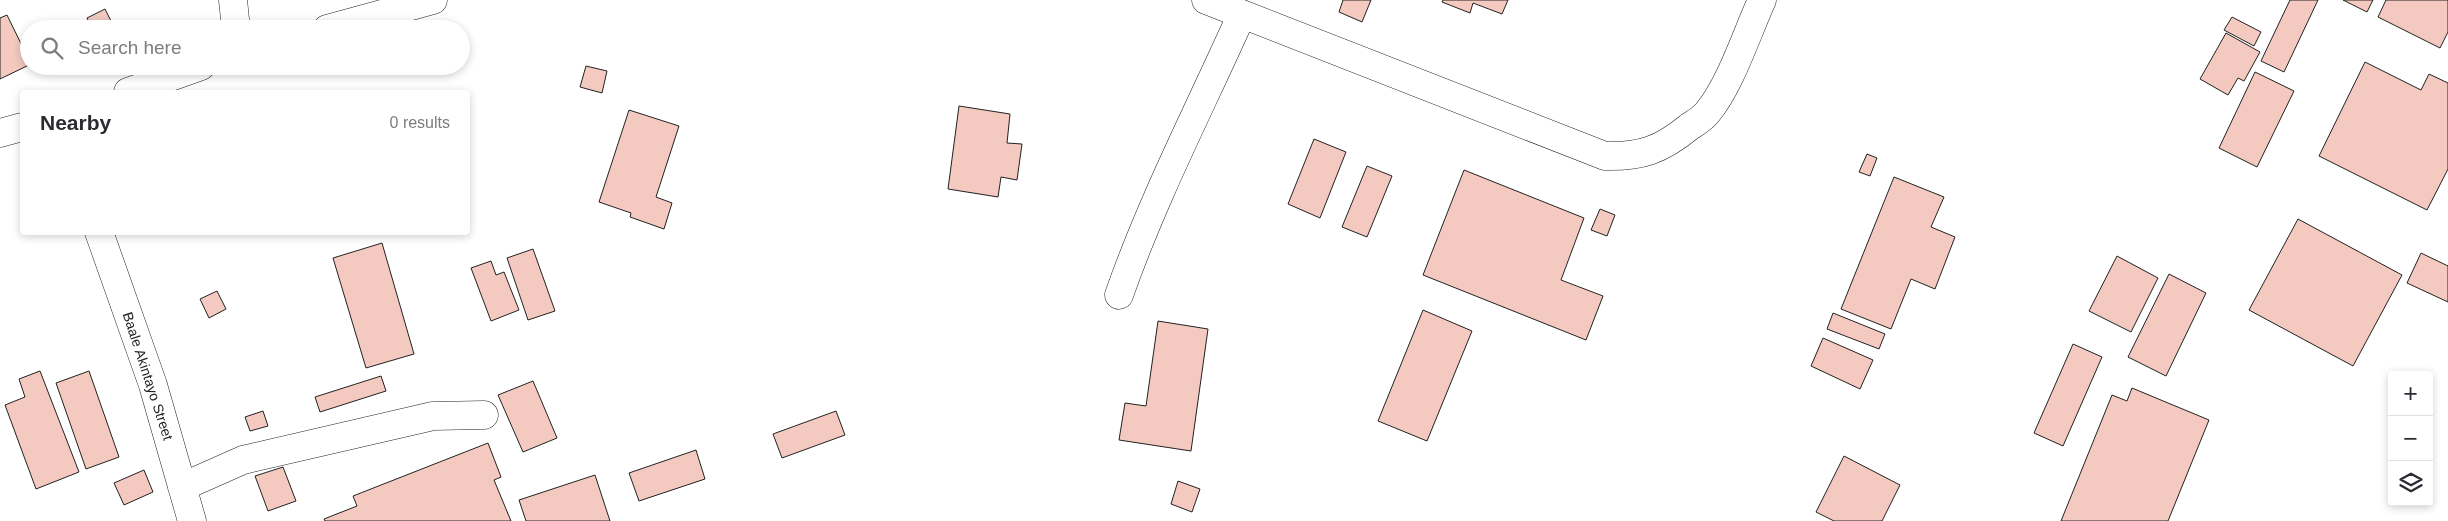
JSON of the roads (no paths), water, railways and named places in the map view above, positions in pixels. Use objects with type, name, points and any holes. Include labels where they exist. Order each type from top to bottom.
[{"type":"street","points":[[233,0],[235,20]]},
{"type":"street","points":[[360,20],[433,0]]},
{"type":"street","points":[[1206,0],[1605,156],[1630,156],[1652,152],[1679,136],[1707,114],[1723,88],[1762,0]]},
{"type":"street","points":[[1120,295],[1154,203],[1242,14]]},
{"type":"street","points":[[134,90],[176,75]]},
{"type":"street","points":[[0,133],[20,128]]},
{"type":"street","name":"Baale Akintayo Street","points":[[100,235],[154,385],[192,521]]},
{"type":"street","points":[[182,487],[243,460],[433,416],[484,414]]}]
